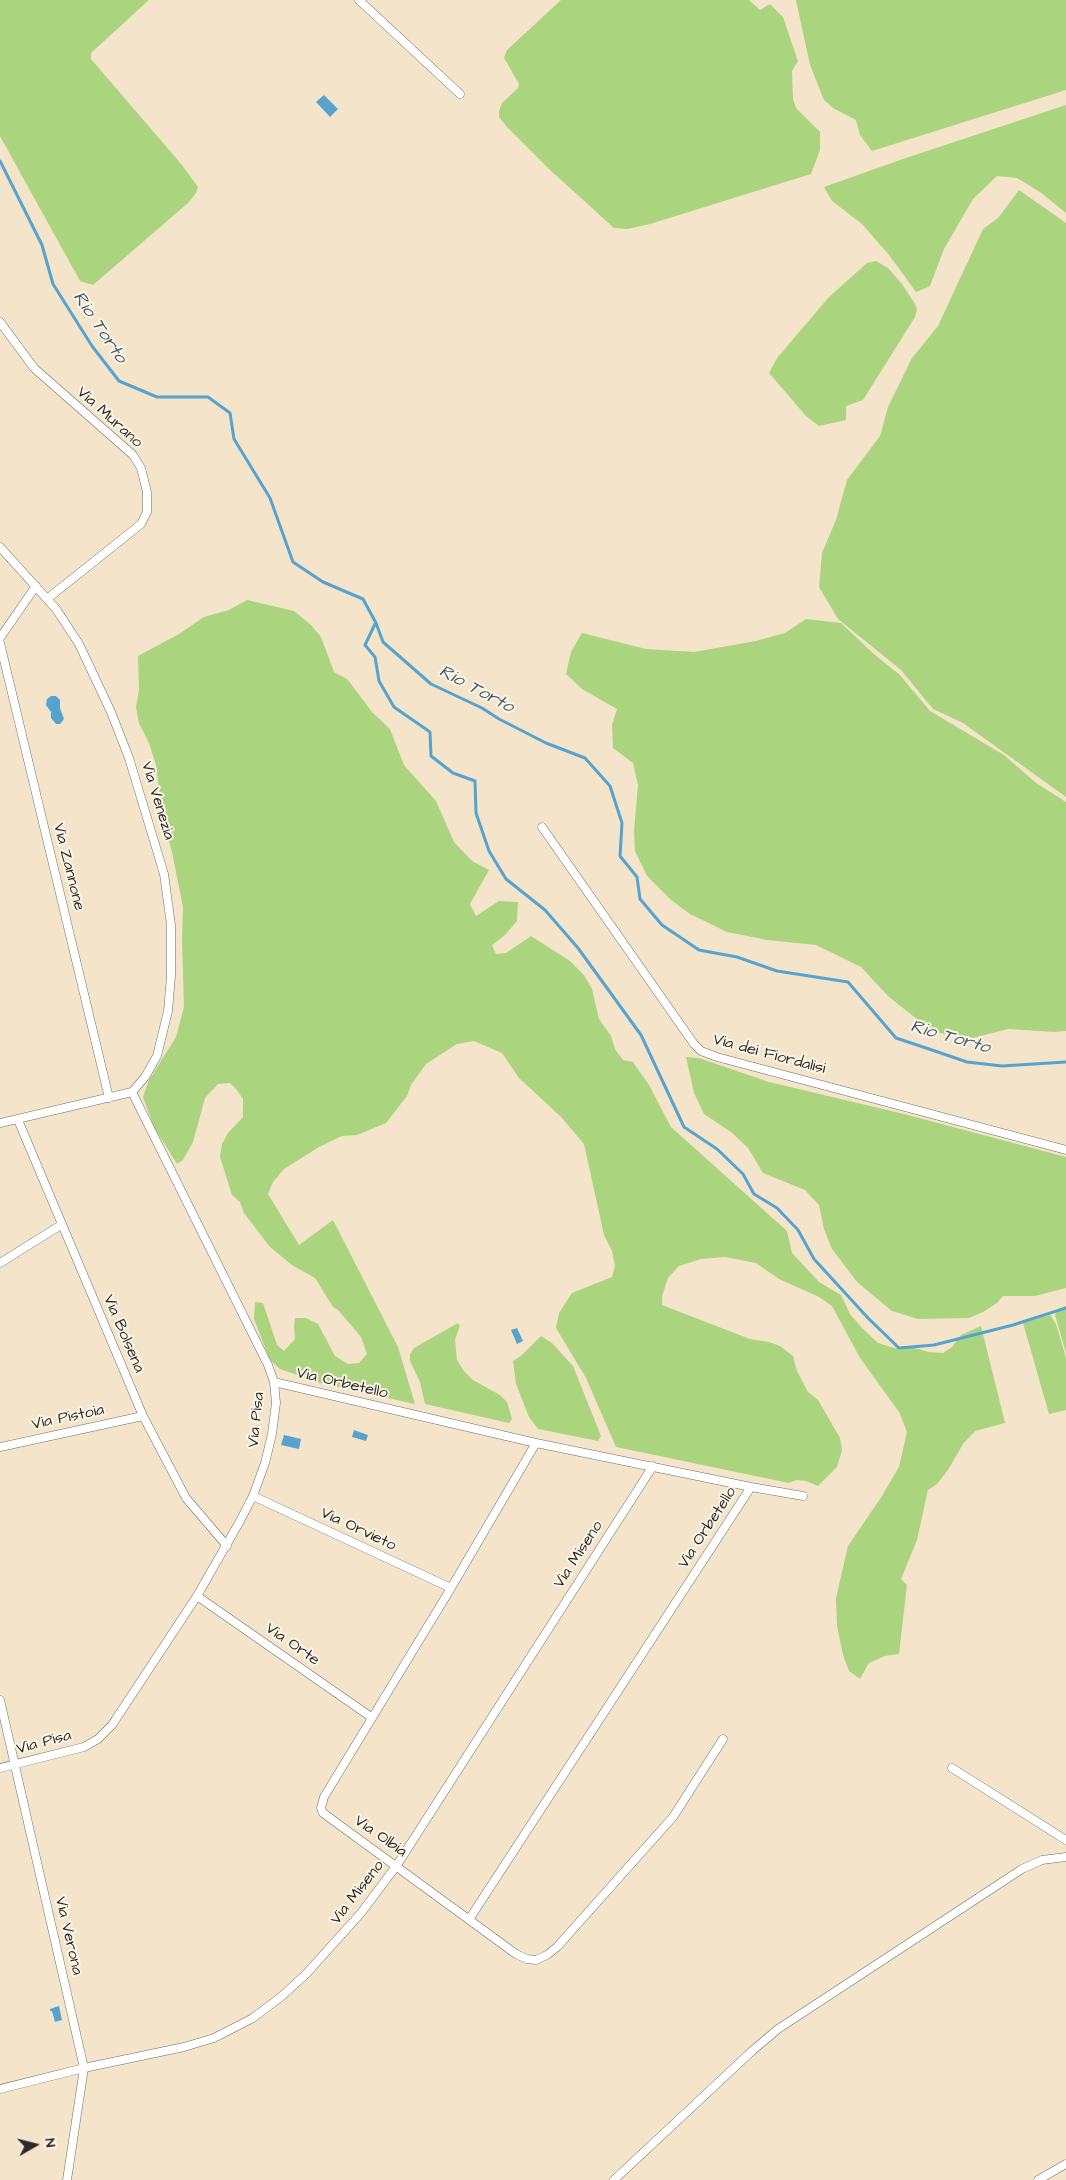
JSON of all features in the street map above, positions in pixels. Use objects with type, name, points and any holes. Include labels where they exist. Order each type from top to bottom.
[{"type":"street","points":[[359,0],[460,94]]},
{"type":"street","name":"Via Murano","points":[[0,322],[34,368],[133,455],[140,468],[147,492],[147,512],[141,524],[48,599]]},
{"type":"street","name":"Via Venezia","points":[[0,547],[48,599],[79,644],[119,731],[140,791],[166,887],[170,910],[171,963],[167,1017],[154,1062],[145,1077],[132,1092]]},
{"type":"street","points":[[0,638],[36,586]]},
{"type":"street","name":"Via Zannone","points":[[0,644],[109,1098]]},
{"type":"street","name":"Via dei Fiordalisi","points":[[542,826],[660,996],[701,1051],[716,1057],[1066,1150]]},
{"type":"street","points":[[0,1124],[132,1092]]},
{"type":"street","name":"Via Pisa","points":[[0,1768],[79,1748],[94,1742],[104,1734],[197,1596],[227,1546],[253,1496],[265,1463],[272,1434],[276,1403],[274,1382],[268,1366],[132,1092]]},
{"type":"street","name":"Via Bolsena","points":[[18,1120],[143,1416],[186,1498],[201,1518],[227,1546]]},
{"type":"street","points":[[0,1263],[61,1225]]},
{"type":"street","name":"Via Orbetello","points":[[274,1382],[536,1443],[751,1487],[470,1918]]},
{"type":"street","name":"Via Pistoia","points":[[0,1447],[143,1416]]},
{"type":"street","name":"Via Olbia","points":[[536,1443],[451,1588],[324,1797],[321,1808],[327,1817],[397,1865],[520,1956],[534,1960],[547,1955],[569,1934],[673,1818],[723,1740]]},
{"type":"street","name":"Via Miseno","points":[[0,2089],[84,2068],[194,2045],[221,2035],[245,2023],[282,1996],[316,1964],[362,1914],[397,1865],[653,1466]]},
{"type":"street","points":[[751,1487],[803,1496]]},
{"type":"street","name":"Via Orvieto","points":[[253,1496],[451,1588]]},
{"type":"street","name":"Via Orte","points":[[197,1596],[372,1717]]},
{"type":"street","name":"Via Verona","points":[[0,1700],[84,2068],[67,2180]]},
{"type":"street","points":[[952,1768],[1066,1840]]},
{"type":"street","points":[[614,2180],[778,2029],[1022,1869],[1046,1859],[1066,1857]]},
{"type":"street","points":[[1038,2180],[1066,2164]]},
{"type":"green space","points":[[0,0],[149,0],[91,53],[91,59],[182,165],[198,187],[188,203],[93,285],[80,281],[0,136]]},
{"type":"green space","points":[[561,0],[749,0],[760,10],[770,4],[783,17],[798,61],[792,71],[793,99],[796,108],[820,132],[820,150],[811,174],[650,224],[627,229],[614,228],[549,169],[499,117],[502,103],[518,88],[519,84],[504,58],[507,50]]},
{"type":"green space","points":[[796,0],[1066,0],[1066,90],[872,151],[860,135],[856,120],[833,108],[824,100],[810,65]]},
{"type":"green space","points":[[1066,105],[1066,213],[1040,192],[1017,178],[997,176],[973,199],[944,249],[930,286],[916,292],[889,255],[862,224],[832,201],[824,187],[903,159]]},
{"type":"green space","points":[[1019,190],[1066,223],[1066,797],[963,723],[933,709],[901,670],[838,619],[819,587],[822,553],[836,520],[847,480],[880,436],[888,407],[912,358],[938,326],[983,229],[998,218]]},
{"type":"green space","points":[[876,261],[888,268],[902,284],[915,304],[917,310],[915,317],[863,400],[846,406],[846,420],[819,426],[806,416],[769,373],[777,358],[829,297],[867,263]]},
{"type":"green space","points":[[247,600],[294,611],[311,625],[321,637],[334,672],[347,679],[373,713],[390,729],[404,765],[436,801],[454,842],[472,861],[489,870],[470,904],[476,916],[499,901],[518,902],[517,921],[505,935],[492,945],[496,954],[506,953],[531,936],[570,961],[584,975],[592,989],[599,1019],[611,1036],[615,1049],[623,1060],[633,1062],[649,1085],[671,1127],[787,1231],[792,1253],[819,1282],[841,1295],[850,1314],[862,1328],[878,1343],[894,1348],[907,1346],[929,1352],[943,1353],[952,1347],[961,1335],[981,1326],[1005,1423],[975,1431],[963,1444],[948,1470],[937,1484],[928,1490],[917,1540],[901,1579],[907,1585],[899,1654],[885,1656],[869,1663],[860,1679],[849,1671],[843,1655],[837,1626],[836,1598],[848,1546],[899,1467],[907,1432],[899,1412],[860,1358],[832,1306],[819,1297],[779,1279],[756,1263],[725,1257],[701,1259],[679,1266],[668,1278],[662,1296],[662,1305],[750,1339],[780,1346],[793,1356],[797,1371],[808,1392],[818,1400],[840,1438],[842,1450],[837,1467],[818,1486],[806,1481],[796,1480],[789,1483],[616,1447],[586,1378],[556,1328],[559,1313],[572,1293],[612,1277],[615,1266],[612,1251],[604,1235],[584,1144],[561,1117],[519,1078],[502,1053],[474,1041],[457,1044],[426,1064],[411,1085],[407,1096],[386,1123],[357,1135],[342,1136],[319,1147],[284,1169],[273,1182],[268,1194],[299,1245],[333,1220],[398,1347],[415,1404],[320,1383],[280,1369],[270,1360],[254,1319],[255,1302],[263,1303],[277,1345],[284,1351],[295,1339],[295,1318],[306,1318],[318,1324],[335,1356],[348,1364],[359,1363],[367,1354],[361,1337],[338,1310],[333,1307],[315,1278],[292,1265],[270,1247],[244,1213],[240,1202],[232,1195],[220,1157],[222,1144],[228,1133],[243,1117],[243,1099],[236,1089],[230,1083],[218,1084],[205,1098],[193,1142],[183,1160],[177,1164],[154,1127],[143,1097],[149,1080],[176,1037],[184,1007],[183,907],[163,819],[156,765],[149,743],[139,723],[136,707],[139,690],[138,656],[179,634],[204,617],[229,610]]},
{"type":"green space","points":[[806,619],[841,623],[875,655],[900,675],[930,711],[1004,755],[1036,783],[1066,802],[1066,1031],[1008,1029],[973,1038],[933,1032],[888,996],[861,967],[816,945],[767,940],[727,932],[690,914],[671,900],[647,876],[635,851],[634,830],[638,785],[633,763],[613,748],[612,725],[617,709],[582,689],[566,674],[571,652],[582,633],[646,649],[694,652],[756,641],[785,633]]},
{"type":"green space","points":[[686,1057],[699,1058],[769,1082],[904,1114],[1066,1157],[1066,1288],[1035,1296],[1003,1296],[997,1303],[969,1318],[918,1319],[892,1311],[857,1282],[832,1249],[824,1229],[819,1205],[805,1190],[763,1173],[748,1148],[731,1132],[704,1114],[694,1093]]},
{"type":"green space","points":[[1066,1306],[1066,1353],[1055,1315],[1059,1309]]},
{"type":"green space","points":[[1050,1315],[1056,1324],[1066,1358],[1066,1410],[1049,1414],[1023,1323]]},
{"type":"green space","points":[[458,1323],[460,1326],[455,1340],[457,1360],[473,1380],[500,1395],[507,1402],[512,1419],[509,1423],[425,1404],[420,1382],[410,1361],[410,1354],[414,1348]]},
{"type":"green space","points":[[541,1336],[552,1343],[573,1366],[601,1436],[598,1441],[538,1429],[529,1417],[516,1384],[513,1361],[521,1356]]},
{"type":"water","points":[[324,95],[338,109],[330,117],[316,102]]},
{"type":"water","points":[[51,696],[56,696],[60,700],[60,708],[64,719],[60,724],[56,724],[51,718],[51,712],[46,705],[47,699]]},
{"type":"water","points":[[517,1328],[523,1341],[517,1344],[511,1330]]},
{"type":"water","points":[[354,1430],[368,1435],[366,1441],[352,1437]]},
{"type":"water","points":[[284,1435],[301,1439],[299,1449],[281,1445]]},
{"type":"water","points":[[59,2006],[62,2020],[55,2022],[50,2009]]},
{"type":"waterway","name":"Rio Torto","points":[[0,161],[42,245],[53,284],[92,346],[119,381],[157,397],[208,397],[230,413],[234,439],[270,498],[293,562],[323,582],[363,599],[376,623],[383,642],[431,684],[482,708],[546,743],[585,758],[610,786],[622,823],[620,856],[637,877],[640,899],[662,925],[699,950],[737,957],[777,971],[848,982],[896,1038],[967,1062],[1002,1066],[1066,1062]]},
{"type":"waterway","points":[[375,624],[365,645],[375,657],[379,681],[394,707],[430,732],[431,756],[453,773],[475,781],[476,813],[489,851],[506,879],[545,910],[578,948],[641,1035],[684,1127],[717,1149],[743,1174],[754,1194],[777,1208],[798,1230],[814,1259],[868,1318],[899,1348],[934,1345],[1013,1325],[1066,1308]]}]
